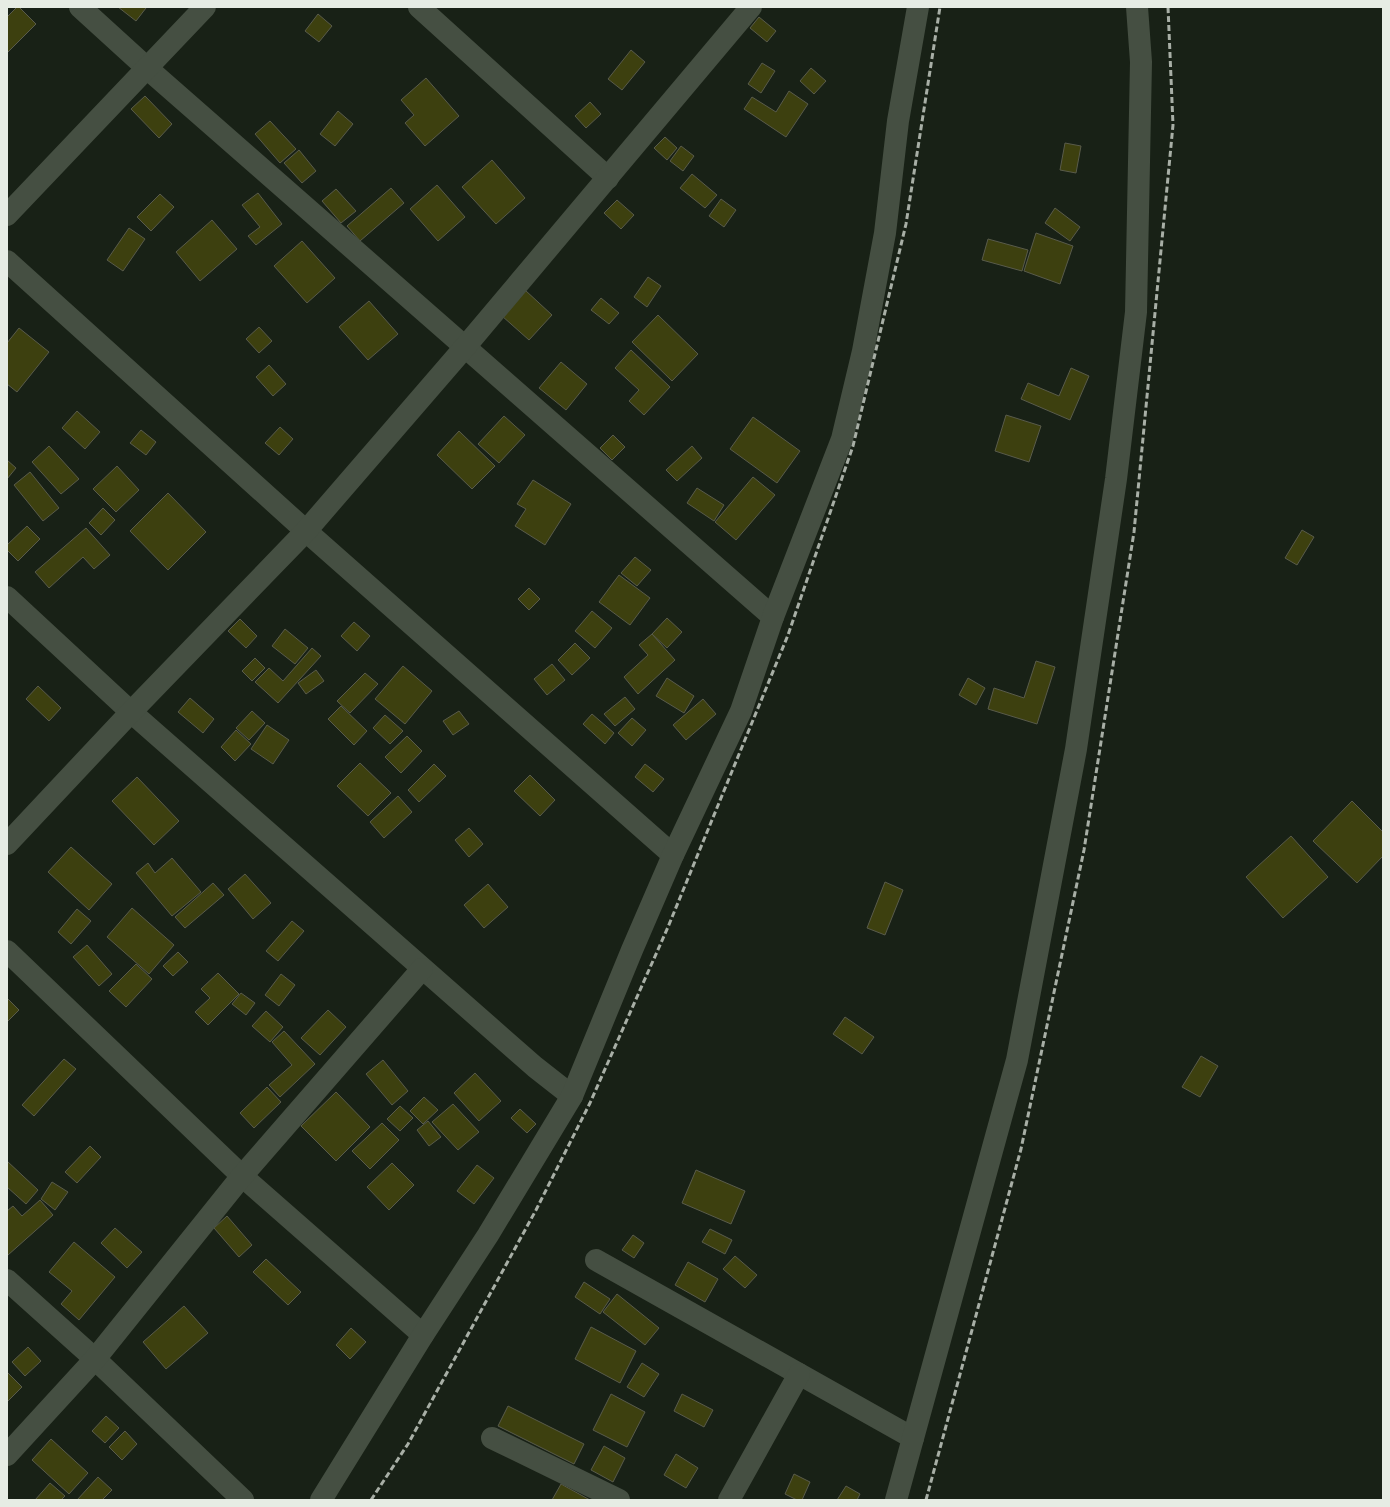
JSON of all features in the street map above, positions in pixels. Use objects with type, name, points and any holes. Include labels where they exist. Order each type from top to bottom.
[{"type":"street","points":[[80,7],[148,69],[773,617]]},
{"type":"street","points":[[7,215],[148,69],[205,7]]},
{"type":"street","points":[[419,7],[608,178]]},
{"type":"street","points":[[7,844],[131,712],[306,531],[465,348],[751,7]]},
{"type":"street","points":[[321,1500],[423,1335],[488,1235],[572,1096],[673,855],[741,711],[773,617],[842,439],[863,351],[885,233],[898,121],[918,7]]},
{"type":"street","points":[[896,1500],[1017,1060],[1076,748],[1116,479],[1136,312],[1141,62],[1137,7]]},
{"type":"street","points":[[7,261],[306,531],[673,855]]},
{"type":"street","points":[[7,597],[131,712],[422,969],[535,1067],[572,1096]]},
{"type":"street","points":[[7,951],[242,1176],[423,1335]]},
{"type":"street","points":[[7,1454],[95,1359],[242,1176],[422,969]]},
{"type":"street","points":[[596,1260],[913,1438]]},
{"type":"street","points":[[7,1280],[95,1359],[243,1500]]},
{"type":"street","points":[[730,1500],[799,1374]]},
{"type":"street","points":[[492,1438],[619,1500]]},
{"type":"building","points":[[17,7],[19,7],[36,24],[7,53],[7,17]]},
{"type":"building","points":[[118,7],[145,7],[146,8],[136,21]]},
{"type":"building","points":[[318,14],[332,26],[319,42],[305,31]]},
{"type":"building","points":[[759,17],[776,31],[767,42],[750,28]]},
{"type":"building","points":[[631,50],[645,62],[622,90],[608,79]]},
{"type":"building","points":[[762,63],[775,71],[761,93],[748,84]]},
{"type":"building","points":[[811,68],[826,81],[814,94],[800,81]]},
{"type":"building","points":[[426,78],[459,116],[425,146],[405,123],[414,115],[401,100]]},
{"type":"building","points":[[789,91],[808,104],[786,137],[744,109],[752,97],[776,112]]},
{"type":"building","points":[[145,96],[172,124],[159,138],[131,109]]},
{"type":"building","points":[[590,102],[601,114],[586,128],[575,116]]},
{"type":"building","points":[[338,111],[353,124],[335,146],[320,134]]},
{"type":"building","points":[[270,121],[296,149],[280,163],[255,134]]},
{"type":"building","points":[[665,137],[677,148],[667,160],[654,148]]},
{"type":"building","points":[[1065,143],[1081,146],[1076,173],[1060,170]]},
{"type":"building","points":[[681,146],[694,156],[683,171],[670,161]]},
{"type":"building","points":[[299,150],[316,171],[302,183],[284,163]]},
{"type":"building","points":[[492,160],[525,198],[496,224],[462,187]]},
{"type":"building","points":[[692,174],[717,195],[705,208],[680,188]]},
{"type":"building","points":[[437,185],[465,217],[438,241],[410,209]]},
{"type":"building","points":[[391,188],[404,203],[360,241],[347,226]]},
{"type":"building","points":[[336,189],[356,211],[341,223],[322,201]]},
{"type":"building","points":[[258,193],[282,224],[256,245],[248,236],[260,227],[242,205]]},
{"type":"building","points":[[160,194],[174,207],[151,231],[137,217]]},
{"type":"building","points":[[721,199],[736,210],[724,227],[709,216]]},
{"type":"building","points":[[617,200],[634,215],[621,229],[604,213]]},
{"type":"building","points":[[1055,208],[1080,227],[1070,241],[1045,223]]},
{"type":"building","points":[[212,220],[237,249],[200,281],[176,252]]},
{"type":"building","points":[[129,228],[145,239],[123,271],[107,260]]},
{"type":"building","points":[[1036,233],[1073,246],[1060,284],[1024,271]]},
{"type":"building","points":[[988,239],[1028,250],[1022,271],[982,260]]},
{"type":"building","points":[[302,241],[335,278],[307,303],[274,266]]},
{"type":"building","points":[[648,277],[661,286],[647,307],[634,297]]},
{"type":"building","points":[[525,290],[552,315],[529,340],[502,316]]},
{"type":"building","points":[[601,298],[619,313],[609,324],[591,310]]},
{"type":"building","points":[[369,301],[398,334],[368,360],[339,327]]},
{"type":"building","points":[[658,315],[698,354],[672,381],[632,342]]},
{"type":"building","points":[[259,327],[272,341],[259,353],[246,339]]},
{"type":"building","points":[[19,328],[49,352],[17,392],[7,384],[7,343]]},
{"type":"building","points":[[631,350],[670,387],[644,415],[629,401],[639,390],[615,368]]},
{"type":"building","points":[[561,362],[587,384],[566,410],[539,388]]},
{"type":"building","points":[[269,365],[286,384],[273,396],[256,377]]},
{"type":"building","points":[[1071,368],[1089,376],[1070,420],[1021,399],[1028,383],[1059,396]]},
{"type":"building","points":[[77,411],[100,432],[85,449],[62,428]]},
{"type":"building","points":[[1006,415],[1041,426],[1029,462],[995,451]]},
{"type":"building","points":[[504,416],[525,435],[499,463],[478,444]]},
{"type":"building","points":[[753,417],[800,451],[777,483],[730,449]]},
{"type":"building","points":[[280,427],[293,439],[279,455],[265,443]]},
{"type":"building","points":[[141,430],[156,442],[146,455],[130,443]]},
{"type":"building","points":[[459,431],[495,466],[472,489],[437,455]]},
{"type":"building","points":[[613,435],[625,447],[612,460],[600,448]]},
{"type":"building","points":[[49,446],[79,479],[61,494],[32,462]]},
{"type":"building","points":[[692,446],[702,458],[677,481],[666,470]]},
{"type":"building","points":[[7,460],[16,468],[7,479]]},
{"type":"building","points":[[117,466],[139,490],[116,512],[93,489]]},
{"type":"building","points":[[30,472],[59,508],[43,521],[14,485]]},
{"type":"building","points":[[753,477],[775,495],[736,540],[715,522]]},
{"type":"building","points":[[533,480],[571,504],[545,545],[515,526],[526,509],[517,504]]},
{"type":"building","points":[[697,488],[724,505],[714,521],[687,503]]},
{"type":"building","points":[[168,493],[206,532],[168,570],[130,531]]},
{"type":"building","points":[[103,508],[115,520],[101,535],[89,523]]},
{"type":"building","points":[[27,526],[40,539],[18,561],[7,550],[7,545]]},
{"type":"building","points":[[86,528],[110,555],[94,569],[83,557],[49,588],[35,572]]},
{"type":"building","points":[[1302,530],[1314,537],[1297,565],[1285,558]]},
{"type":"building","points":[[635,557],[651,570],[637,586],[621,573]]},
{"type":"building","points":[[619,575],[650,598],[630,625],[599,602]]},
{"type":"building","points":[[529,588],[540,599],[529,610],[518,599]]},
{"type":"building","points":[[592,611],[612,628],[595,648],[575,631]]},
{"type":"building","points":[[667,618],[682,632],[667,648],[652,634]]},
{"type":"building","points":[[240,619],[257,636],[246,648],[228,631]]},
{"type":"building","points":[[354,622],[370,636],[357,651],[341,636]]},
{"type":"building","points":[[285,629],[308,648],[295,664],[272,646]]},
{"type":"building","points":[[652,634],[675,660],[638,694],[624,677],[648,655],[639,645]]},
{"type":"building","points":[[575,643],[590,658],[572,675],[558,660]]},
{"type":"building","points":[[312,648],[321,656],[278,703],[255,682],[269,668],[283,681]]},
{"type":"building","points":[[255,658],[265,668],[252,681],[242,671]]},
{"type":"building","points":[[1036,661],[1055,667],[1037,724],[988,709],[994,688],[1024,698]]},
{"type":"building","points":[[552,664],[565,680],[547,695],[534,679]]},
{"type":"building","points":[[403,666],[432,691],[405,724],[375,699]]},
{"type":"building","points":[[316,670],[324,681],[306,694],[298,683]]},
{"type":"building","points":[[365,673],[378,684],[350,713],[337,701]]},
{"type":"building","points":[[667,678],[694,696],[684,713],[656,696]]},
{"type":"building","points":[[968,678],[985,688],[976,705],[959,695]]},
{"type":"building","points":[[38,686],[61,708],[49,721],[26,699]]},
{"type":"building","points":[[625,697],[635,709],[615,726],[604,714]]},
{"type":"building","points":[[190,698],[214,719],[203,733],[178,712]]},
{"type":"building","points":[[703,699],[716,714],[686,740],[673,725]]},
{"type":"building","points":[[341,706],[367,731],[354,745],[328,719]]},
{"type":"building","points":[[252,711],[265,723],[249,740],[236,728]]},
{"type":"building","points":[[459,711],[469,724],[453,735],[443,721]]},
{"type":"building","points":[[592,714],[614,733],[605,744],[583,724]]},
{"type":"building","points":[[385,715],[403,731],[390,744],[373,728]]},
{"type":"building","points":[[632,718],[646,730],[632,746],[618,733]]},
{"type":"building","points":[[267,725],[289,740],[273,764],[251,749]]},
{"type":"building","points":[[236,730],[251,744],[235,761],[221,747]]},
{"type":"building","points":[[407,736],[422,751],[401,773],[385,757]]},
{"type":"building","points":[[360,763],[391,793],[368,816],[337,786]]},
{"type":"building","points":[[434,764],[446,776],[419,802],[408,790]]},
{"type":"building","points":[[645,764],[664,779],[653,792],[635,777]]},
{"type":"building","points":[[530,775],[555,800],[540,816],[514,791]]},
{"type":"building","points":[[137,777],[179,821],[154,845],[112,801]]},
{"type":"building","points":[[398,796],[412,812],[384,838],[370,822]]},
{"type":"building","points":[[1352,801],[1383,832],[1383,856],[1357,883],[1313,841]]},
{"type":"building","points":[[469,828],[483,844],[469,857],[455,840]]},
{"type":"building","points":[[1291,836],[1328,877],[1283,918],[1246,877]]},
{"type":"building","points":[[71,847],[112,884],[89,910],[48,872]]},
{"type":"building","points":[[172,858],[201,892],[172,916],[136,873],[148,863],[155,873]]},
{"type":"building","points":[[245,874],[271,903],[253,919],[228,889]]},
{"type":"building","points":[[885,882],[903,890],[885,935],[867,928]]},
{"type":"building","points":[[213,883],[224,895],[185,928],[175,917]]},
{"type":"building","points":[[488,884],[508,907],[484,928],[464,905]]},
{"type":"building","points":[[132,908],[174,945],[149,974],[107,937]]},
{"type":"building","points":[[77,909],[91,921],[71,944],[58,932]]},
{"type":"building","points":[[292,921],[304,931],[278,961],[266,951]]},
{"type":"building","points":[[87,945],[112,974],[99,986],[73,957]]},
{"type":"building","points":[[178,952],[188,962],[173,976],[163,966]]},
{"type":"building","points":[[136,964],[152,979],[126,1007],[109,991]]},
{"type":"building","points":[[218,973],[239,994],[208,1025],[195,1012],[210,998],[201,989]]},
{"type":"building","points":[[281,974],[295,985],[279,1006],[265,995]]},
{"type":"building","points":[[241,993],[255,1003],[246,1015],[232,1004]]},
{"type":"building","points":[[7,998],[19,1010],[7,1022]]},
{"type":"building","points":[[328,1010],[346,1027],[320,1055],[301,1038]]},
{"type":"building","points":[[266,1011],[283,1027],[270,1042],[252,1026]]},
{"type":"building","points":[[845,1017],[874,1037],[862,1054],[833,1034]]},
{"type":"building","points":[[284,1031],[315,1064],[280,1097],[269,1085],[292,1065],[272,1042]]},
{"type":"building","points":[[1201,1056],[1218,1066],[1200,1097],[1182,1087]]},
{"type":"building","points":[[64,1059],[76,1069],[34,1116],[22,1105]]},
{"type":"building","points":[[383,1060],[408,1091],[392,1105],[366,1074]]},
{"type":"building","points":[[475,1073],[501,1101],[479,1121],[454,1093]]},
{"type":"building","points":[[267,1087],[281,1102],[254,1128],[240,1113]]},
{"type":"building","points":[[336,1092],[370,1127],[336,1161],[301,1126]]},
{"type":"building","points":[[424,1097],[438,1110],[423,1124],[410,1111]]},
{"type":"building","points":[[453,1104],[479,1132],[458,1150],[432,1122]]},
{"type":"building","points":[[400,1106],[413,1118],[400,1131],[387,1119]]},
{"type":"building","points":[[520,1109],[536,1124],[527,1133],[511,1118]]},
{"type":"building","points":[[428,1121],[441,1137],[429,1146],[417,1130]]},
{"type":"building","points":[[382,1123],[399,1140],[370,1169],[352,1151]]},
{"type":"building","points":[[90,1146],[101,1157],[77,1183],[65,1172]]},
{"type":"building","points":[[7,1161],[38,1190],[26,1204],[7,1187]]},
{"type":"building","points":[[392,1163],[414,1185],[389,1210],[367,1187]]},
{"type":"building","points":[[477,1165],[494,1178],[474,1204],[457,1191]]},
{"type":"building","points":[[696,1170],[745,1191],[731,1224],[682,1203]]},
{"type":"building","points":[[52,1182],[68,1192],[55,1210],[41,1199]]},
{"type":"building","points":[[40,1200],[53,1215],[8,1255],[7,1211],[13,1206],[22,1216]]},
{"type":"building","points":[[227,1216],[252,1245],[239,1257],[214,1228]]},
{"type":"building","points":[[115,1228],[142,1252],[127,1268],[101,1243]]},
{"type":"building","points":[[710,1229],[732,1240],[725,1254],[702,1242]]},
{"type":"building","points":[[633,1235],[644,1243],[634,1258],[622,1250]]},
{"type":"building","points":[[74,1242],[115,1277],[79,1320],[61,1304],[72,1291],[49,1272]]},
{"type":"building","points":[[735,1256],[757,1275],[745,1288],[723,1269]]},
{"type":"building","points":[[266,1259],[301,1292],[288,1305],[253,1272]]},
{"type":"building","points":[[688,1262],[718,1279],[705,1302],[675,1285]]},
{"type":"building","points":[[584,1282],[610,1299],[600,1314],[575,1297]]},
{"type":"building","points":[[617,1294],[659,1328],[645,1345],[603,1312]]},
{"type":"building","points":[[184,1306],[208,1333],[166,1369],[143,1342]]},
{"type":"building","points":[[591,1327],[636,1351],[620,1383],[575,1359]]},
{"type":"building","points":[[351,1328],[366,1342],[350,1359],[336,1345]]},
{"type":"building","points":[[28,1347],[41,1361],[25,1376],[12,1362]]},
{"type":"building","points":[[642,1363],[659,1374],[644,1397],[627,1387]]},
{"type":"building","points":[[7,1372],[22,1387],[7,1402]]},
{"type":"building","points":[[611,1394],[645,1412],[627,1447],[593,1430]]},
{"type":"building","points":[[682,1394],[713,1410],[704,1427],[674,1411]]},
{"type":"building","points":[[508,1406],[584,1444],[574,1464],[498,1426]]},
{"type":"building","points":[[106,1416],[119,1428],[105,1443],[92,1431]]},
{"type":"building","points":[[125,1431],[137,1444],[122,1460],[109,1447]]},
{"type":"building","points":[[51,1439],[88,1473],[69,1494],[32,1460]]},
{"type":"building","points":[[604,1446],[625,1458],[613,1482],[591,1470]]},
{"type":"building","points":[[676,1454],[698,1468],[686,1488],[664,1475]]},
{"type":"building","points":[[794,1474],[810,1482],[802,1500],[797,1500],[785,1494]]},
{"type":"building","points":[[98,1477],[112,1490],[102,1500],[77,1500]]},
{"type":"building","points":[[50,1483],[65,1496],[61,1500],[35,1500]]},
{"type":"building","points":[[561,1484],[590,1500],[552,1500]]},
{"type":"building","points":[[846,1486],[860,1494],[857,1500],[837,1500]]},
{"type":"railway","points":[[371,1500],[408,1444],[536,1210],[590,1103],[668,927],[788,635],[853,446],[906,224],[940,7]]},
{"type":"railway","points":[[926,1500],[1021,1149],[1084,850],[1134,532],[1173,125],[1168,7]]}]
